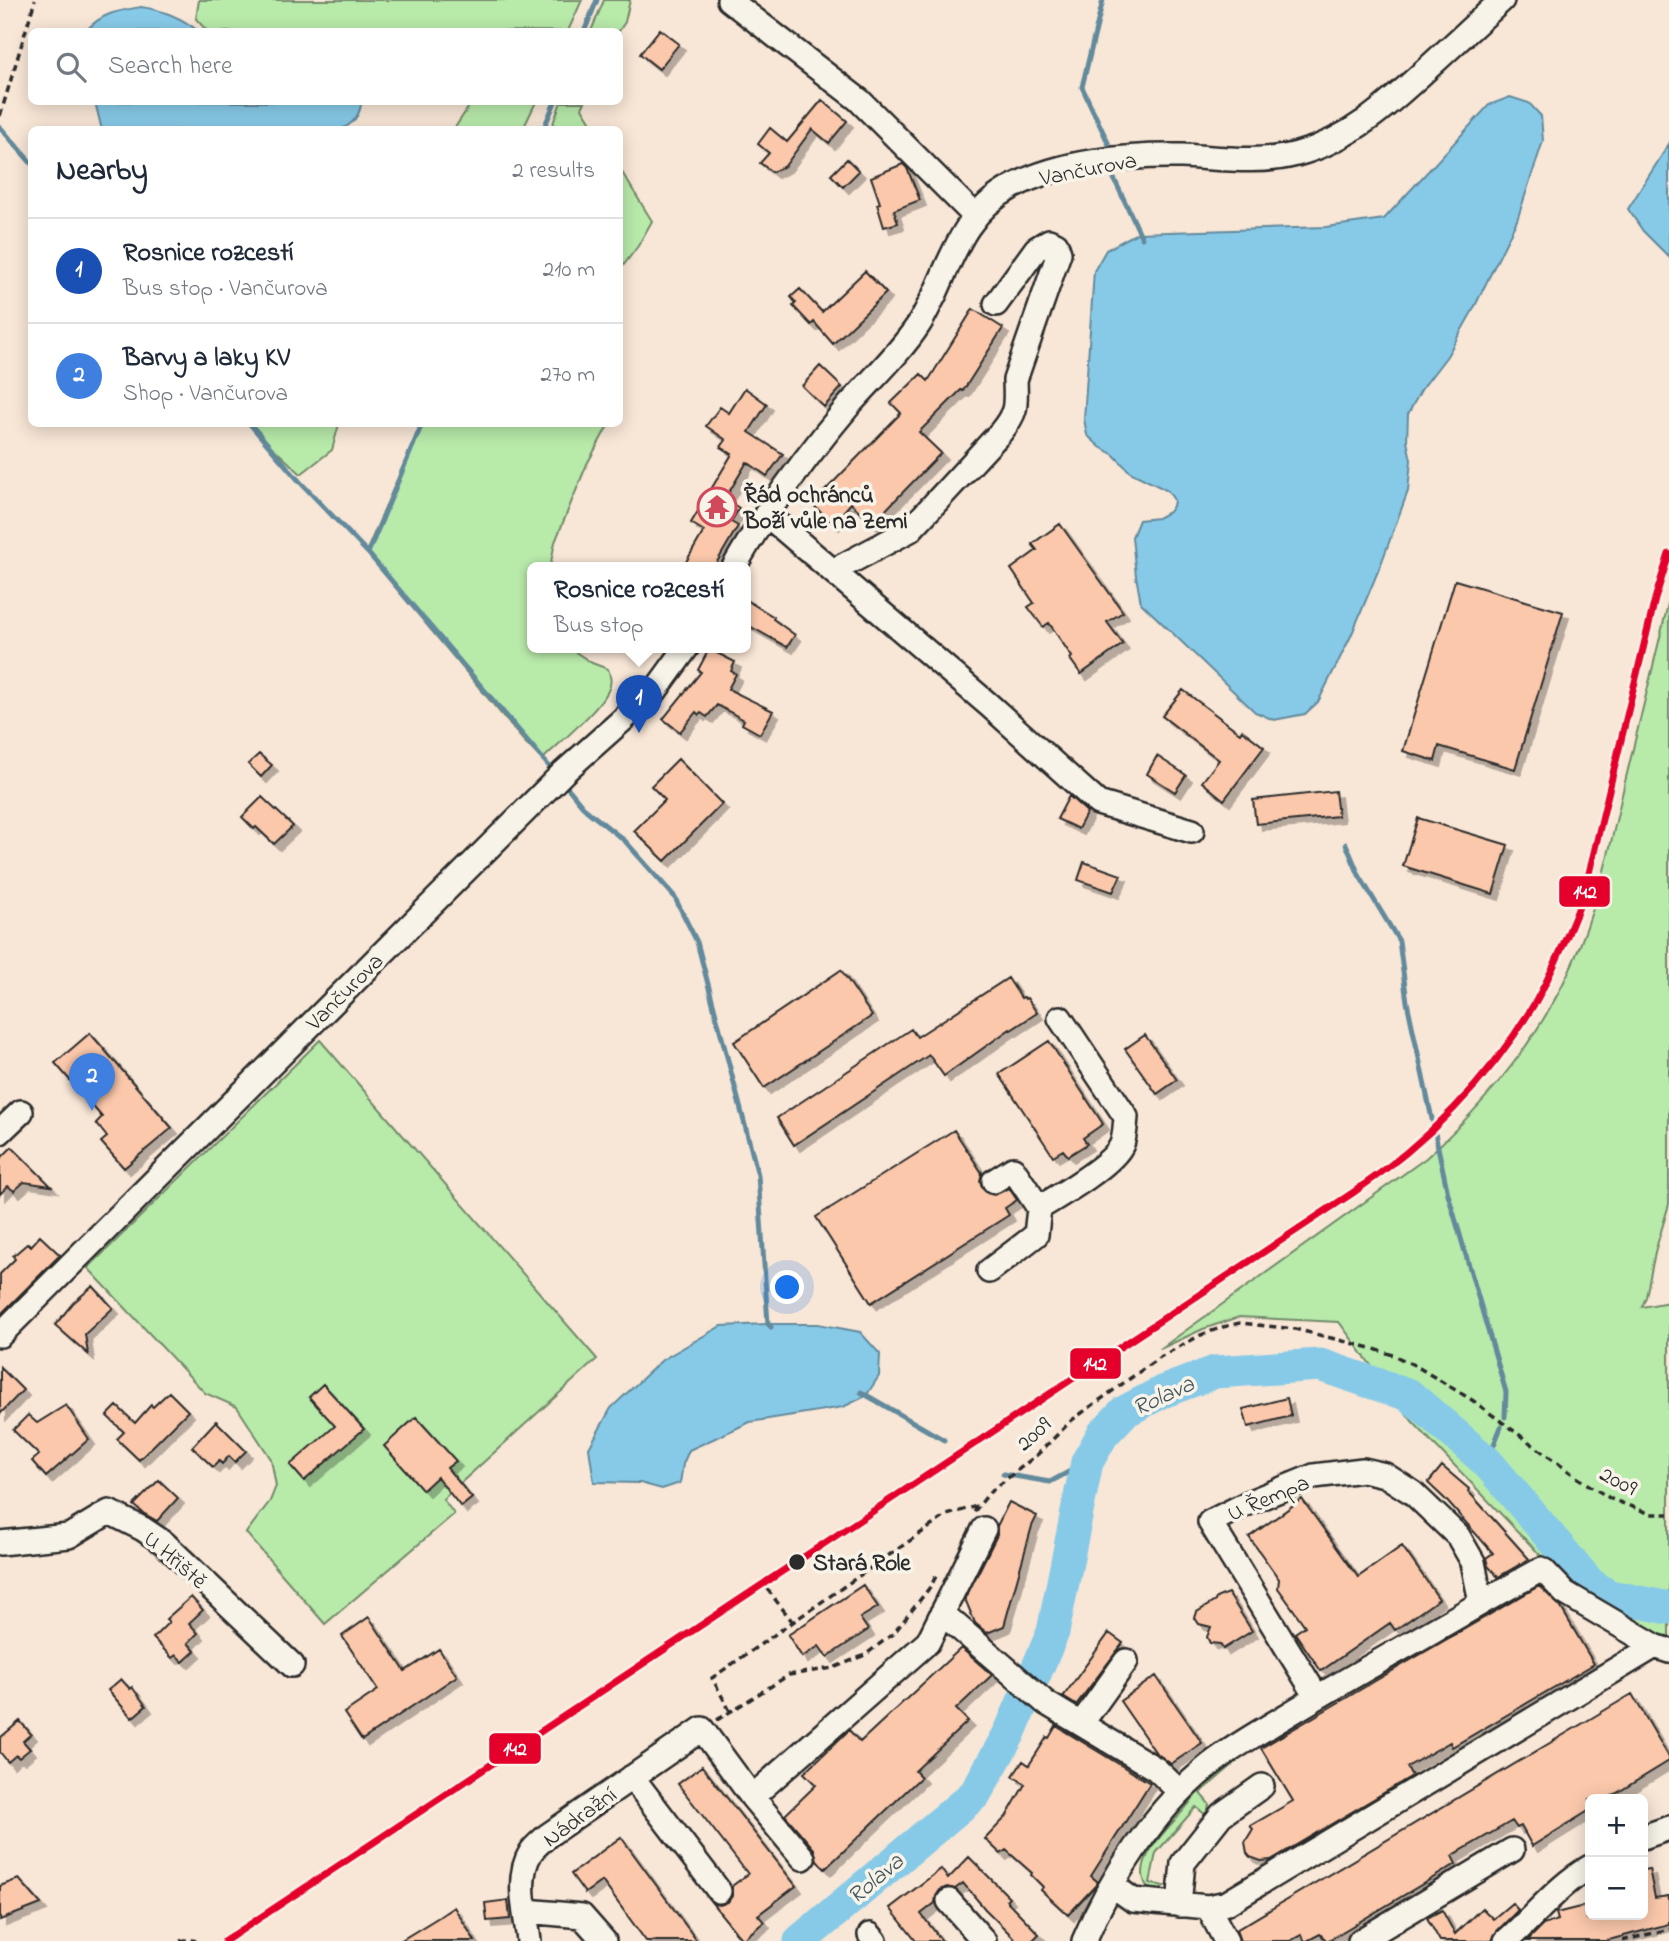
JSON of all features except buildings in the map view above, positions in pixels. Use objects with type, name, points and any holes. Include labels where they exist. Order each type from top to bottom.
[{"type":"street","points":[[729,0],[859,100],[975,216]]},
{"type":"street","name":"Vančurova","points":[[737,562],[766,514],[807,457],[921,321],[957,243],[975,216],[998,196],[1022,182],[1061,169],[1091,163],[1150,156],[1270,159],[1309,150],[1348,133],[1374,115],[1502,0]]},
{"type":"street","points":[[833,571],[910,530],[1014,416],[1015,380],[1059,253],[1056,244],[1049,240],[1037,249],[996,304]]},
{"type":"street","points":[[766,514],[989,705],[1098,803],[1192,831]]},
{"type":"street","name":"Vančurova","points":[[0,1335],[564,772],[655,691],[683,653]]},
{"type":"street","points":[[1039,1208],[1100,1168],[1121,1146],[1125,1129],[1126,1117],[1060,1018]]},
{"type":"street","points":[[0,1132],[22,1112]]},
{"type":"street","points":[[989,1271],[1036,1235],[1039,1208],[1013,1169],[994,1181]]},
{"type":"street","name":"U Řempa","points":[[1317,1697],[1210,1522],[1250,1502],[1314,1476],[1363,1470],[1385,1475],[1413,1493],[1458,1536],[1472,1562],[1480,1603]]},
{"type":"street","name":"U Hřiště","points":[[0,1543],[69,1536],[110,1512],[164,1543],[292,1665]]},
{"type":"street","points":[[752,1797],[928,1642],[942,1614],[977,1522]]},
{"type":"street","points":[[1084,1941],[1098,1908],[1141,1840],[1170,1802],[1207,1767],[1317,1697],[1542,1569],[1565,1593],[1662,1648]]},
{"type":"street","points":[[942,1614],[1046,1703],[1156,1769],[1180,1792]]},
{"type":"street","points":[[1112,1885],[1133,1900],[1208,1908],[1227,1903],[1662,1648]]},
{"type":"street","points":[[1081,1724],[1126,1661]]},
{"type":"street","points":[[702,1729],[752,1797],[803,1858]]},
{"type":"street","name":"Nádražní","points":[[529,1941],[523,1888],[524,1868],[531,1852],[547,1836],[702,1729]]},
{"type":"street","points":[[632,1777],[719,1891]]},
{"type":"street","points":[[1180,1905],[1183,1863],[1221,1815],[1262,1786]]},
{"type":"street","points":[[1648,1835],[1669,1828]]},
{"type":"street","points":[[1360,1941],[1512,1850]]},
{"type":"street","points":[[1506,1941],[1558,1891],[1585,1871]]},
{"type":"street","points":[[949,1901],[984,1941]]},
{"type":"street","points":[[1208,1908],[1226,1941]]},
{"type":"street","points":[[526,1911],[582,1916],[604,1941]]},
{"type":"path","points":[[0,116],[35,0]]},
{"type":"path","name":"2009","points":[[977,1522],[979,1506],[1072,1420],[1160,1357],[1201,1335],[1223,1326],[1240,1323],[1295,1329],[1405,1360],[1472,1400],[1578,1479],[1611,1499],[1651,1514],[1669,1514]]},
{"type":"path","points":[[730,1711],[712,1678],[947,1515],[979,1506]]},
{"type":"path","points":[[702,1729],[789,1675],[833,1668],[871,1651],[894,1633],[931,1586],[942,1565]]},
{"type":"path","points":[[768,1589],[792,1621]]},
{"type":"path","points":[[1622,1941],[1669,1929]]},
{"type":"path","points":[[180,1941],[196,1941]]},
{"type":"green space","points":[[199,0],[582,0],[569,28],[204,28],[196,19]]},
{"type":"green space","points":[[604,0],[630,0],[621,28],[592,28]]},
{"type":"green space","points":[[470,105],[535,105],[524,126],[456,126]]},
{"type":"green space","points":[[560,105],[584,105],[582,108],[593,126],[552,126]]},
{"type":"green space","points":[[623,174],[652,221],[623,266]]},
{"type":"green space","points":[[255,427],[338,427],[332,450],[301,474]]},
{"type":"green space","points":[[420,427],[607,427],[587,464],[555,542],[551,562],[527,562],[527,653],[577,653],[608,669],[608,691],[578,727],[542,760],[366,552]]},
{"type":"green space","points":[[1669,600],[1669,1204],[1642,1307],[1669,1302],[1669,1636],[1661,1635],[1566,1582],[1412,1421],[1339,1322],[1239,1317],[1203,1329],[1160,1349],[1426,1158],[1489,1094],[1542,1022],[1570,969],[1595,902]]},
{"type":"green space","points":[[320,1040],[597,1359],[443,1499],[454,1514],[325,1624],[246,1533],[270,1501],[276,1486],[271,1459],[237,1407],[205,1393],[88,1268]]},
{"type":"green space","points":[[1238,1755],[1241,1758],[1200,1793],[1209,1804],[1207,1816],[1196,1807],[1156,1853],[1150,1883],[1164,1886],[1158,1890],[1148,1888],[1143,1877],[1144,1866],[1155,1843],[1190,1803],[1200,1787]]},
{"type":"water","points":[[141,7],[157,10],[194,28],[89,28],[98,20]]},
{"type":"water","points":[[1510,97],[1529,103],[1541,116],[1543,141],[1517,220],[1473,310],[1447,356],[1421,390],[1408,414],[1407,441],[1411,460],[1408,491],[1351,636],[1318,702],[1305,714],[1274,720],[1255,712],[1141,603],[1132,537],[1139,520],[1158,518],[1169,512],[1174,500],[1168,491],[1130,472],[1114,455],[1087,435],[1084,419],[1094,271],[1106,250],[1137,233],[1326,227],[1384,219],[1489,105]]},
{"type":"water","points":[[96,105],[360,105],[355,119],[346,126],[101,126]]},
{"type":"water","points":[[1669,144],[1669,257],[1643,231],[1628,209]]},
{"type":"water","points":[[818,1324],[860,1332],[880,1354],[879,1376],[866,1396],[843,1407],[750,1422],[689,1450],[683,1464],[680,1483],[662,1489],[640,1483],[594,1482],[589,1448],[611,1408],[662,1360],[721,1326]]},
{"type":"waterway","points":[[586,28],[597,0]]},
{"type":"waterway","points":[[1103,0],[1082,87],[1111,149]]},
{"type":"waterway","points":[[545,126],[554,105]]},
{"type":"waterway","points":[[0,127],[28,159]]},
{"type":"waterway","points":[[1110,170],[1142,238]]},
{"type":"waterway","points":[[253,427],[300,482],[368,553],[554,772]]},
{"type":"waterway","points":[[368,553],[421,427]]},
{"type":"waterway","points":[[563,782],[586,810],[625,841],[674,896],[697,942],[758,1175],[768,1324],[771,1327]]},
{"type":"waterway","points":[[1346,844],[1359,875],[1399,941],[1407,1002],[1448,1194],[1506,1392],[1505,1417]]},
{"type":"waterway","name":"Rolava","points":[[800,1941],[975,1794],[1009,1734],[1053,1632],[1087,1462],[1103,1434],[1124,1412],[1162,1392],[1215,1372],[1320,1365],[1409,1395],[1487,1462],[1590,1584],[1609,1596],[1669,1608]]},
{"type":"waterway","points":[[861,1392],[944,1440]]},
{"type":"waterway","points":[[1487,1462],[1501,1427]]},
{"type":"waterway","points":[[1003,1474],[1050,1482],[1087,1462]]},
{"type":"transit line","name":"142","points":[[225,1941],[1354,1192],[1408,1152],[1456,1107],[1499,1057],[1536,1001],[1556,962],[1584,894],[1655,599],[1669,554]]},
{"type":"place","name":"Řád ochránců Boží vůle na Zemi","points":[[717,507]]},
{"type":"place","name":"Rosnice rozcestí","points":[[639,733]]},
{"type":"place","name":"Barvy a laky KV","points":[[92,1111]]},
{"type":"place","name":"Stará Role","points":[[797,1562]]}]
